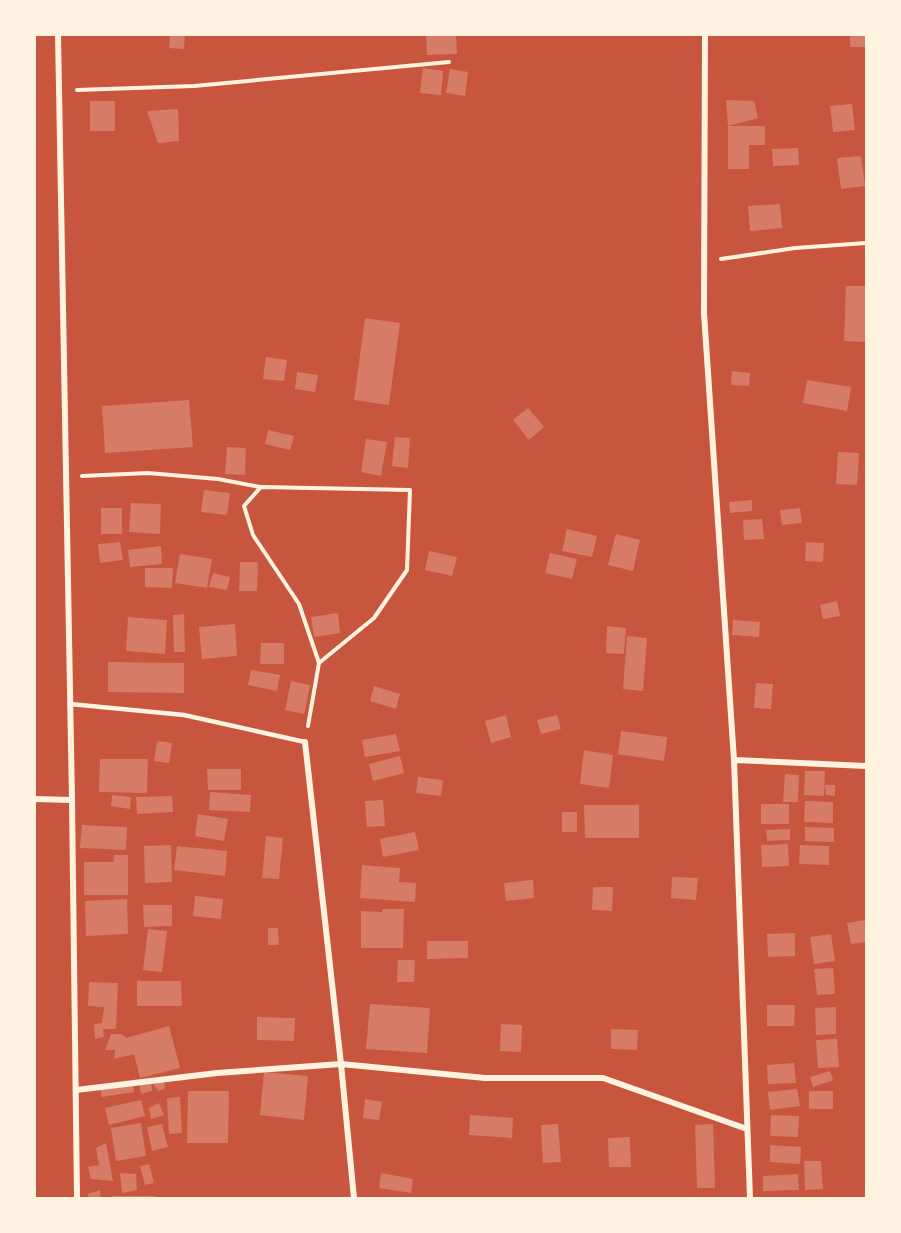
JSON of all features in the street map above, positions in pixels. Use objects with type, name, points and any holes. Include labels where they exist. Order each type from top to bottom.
[{"type":"street","points":[[58,34],[77,1198]]},
{"type":"street","points":[[705,34],[704,313],[734,760],[750,1198]]},
{"type":"street","points":[[305,742],[354,1198]]},
{"type":"street","points":[[734,760],[867,766]]},
{"type":"street","points":[[34,799],[72,800]]},
{"type":"street","points":[[76,1090],[217,1073],[341,1064],[485,1078],[603,1078],[747,1129]]},
{"type":"lane","points":[[70,704],[184,715],[305,742]]},
{"type":"path","points":[[59,90],[194,86],[449,62]]},
{"type":"path","points":[[704,262],[795,248],[867,243]]},
{"type":"path","points":[[66,477],[148,473],[218,479],[261,488],[410,490],[407,570],[374,618],[318,663]]},
{"type":"path","points":[[261,488],[244,506],[253,535],[299,604],[318,663],[305,742]]},
{"type":"building","points":[[170,34],[185,34],[184,49],[169,48]]},
{"type":"building","points":[[426,34],[456,34],[457,54],[427,55]]},
{"type":"building","points":[[850,34],[866,34],[866,47],[850,47]]},
{"type":"building","points":[[423,68],[443,71],[441,95],[420,93]]},
{"type":"building","points":[[450,69],[468,72],[465,96],[446,93]]},
{"type":"building","points":[[726,100],[754,101],[758,118],[728,126]]},
{"type":"building","points":[[90,101],[115,101],[115,131],[90,131]]},
{"type":"building","points":[[852,104],[855,130],[833,132],[830,106]]},
{"type":"building","points":[[178,109],[179,141],[158,143],[147,111]]},
{"type":"building","points":[[728,126],[765,126],[765,145],[749,145],[749,169],[728,169]]},
{"type":"building","points":[[798,148],[799,165],[773,166],[772,149]]},
{"type":"building","points":[[861,156],[865,186],[841,189],[837,158]]},
{"type":"building","points":[[780,204],[782,228],[750,231],[748,206]]},
{"type":"building","points":[[846,286],[866,286],[866,342],[844,341]]},
{"type":"building","points":[[365,318],[400,323],[389,405],[354,400]]},
{"type":"building","points":[[266,357],[287,360],[284,381],[263,379]]},
{"type":"building","points":[[732,371],[750,373],[749,386],[731,385]]},
{"type":"building","points":[[297,372],[318,375],[315,392],[295,389]]},
{"type":"building","points":[[807,380],[851,387],[847,411],[803,403]]},
{"type":"building","points":[[189,400],[193,447],[105,453],[102,406]]},
{"type":"building","points":[[528,408],[544,427],[529,440],[513,420]]},
{"type":"building","points":[[268,430],[294,436],[290,450],[265,444]]},
{"type":"building","points":[[395,437],[410,438],[408,468],[392,466]]},
{"type":"building","points":[[366,439],[387,442],[381,476],[361,472]]},
{"type":"building","points":[[227,447],[246,448],[245,475],[225,474]]},
{"type":"building","points":[[838,452],[859,453],[857,485],[836,484]]},
{"type":"building","points":[[204,490],[230,493],[227,515],[201,512]]},
{"type":"building","points":[[752,500],[752,511],[730,513],[729,502]]},
{"type":"building","points":[[131,503],[161,504],[160,534],[129,532]]},
{"type":"building","points":[[101,508],[122,508],[122,534],[101,534]]},
{"type":"building","points":[[800,508],[802,523],[782,525],[780,510]]},
{"type":"building","points":[[762,519],[764,539],[744,540],[743,520]]},
{"type":"building","points":[[567,529],[597,536],[592,557],[562,551]]},
{"type":"building","points":[[616,534],[640,540],[633,571],[608,565]]},
{"type":"building","points":[[120,542],[123,560],[100,563],[98,544]]},
{"type":"building","points":[[806,542],[824,543],[823,562],[805,561]]},
{"type":"building","points":[[161,546],[162,564],[130,567],[128,550]]},
{"type":"building","points":[[429,551],[457,557],[452,576],[425,570]]},
{"type":"building","points":[[550,553],[577,559],[572,579],[545,573]]},
{"type":"building","points":[[180,554],[212,559],[207,588],[175,583]]},
{"type":"building","points":[[240,562],[258,562],[257,591],[239,591]]},
{"type":"building","points":[[145,568],[173,568],[172,588],[145,587]]},
{"type":"building","points":[[213,573],[230,577],[227,590],[209,587]]},
{"type":"building","points":[[837,601],[840,616],[823,619],[820,605]]},
{"type":"building","points":[[338,613],[340,633],[314,637],[311,617]]},
{"type":"building","points":[[184,614],[185,652],[174,652],[173,615]]},
{"type":"building","points":[[128,617],[167,620],[165,654],[126,651]]},
{"type":"building","points":[[733,620],[760,622],[759,637],[732,635]]},
{"type":"building","points":[[235,624],[237,656],[202,659],[199,627]]},
{"type":"building","points":[[607,626],[626,628],[624,654],[606,653]]},
{"type":"building","points":[[627,636],[647,638],[643,691],[623,689]]},
{"type":"building","points":[[261,643],[284,643],[284,664],[260,664]]},
{"type":"building","points":[[108,662],[184,663],[184,693],[108,692]]},
{"type":"building","points":[[251,670],[280,675],[277,691],[248,685]]},
{"type":"building","points":[[291,681],[310,685],[304,714],[285,710]]},
{"type":"building","points":[[756,683],[773,684],[771,709],[754,708]]},
{"type":"building","points":[[374,686],[400,694],[396,709],[370,701]]},
{"type":"building","points":[[506,715],[511,737],[491,743],[485,721]]},
{"type":"building","points":[[557,715],[561,729],[541,734],[537,720]]},
{"type":"building","points":[[621,731],[667,737],[664,761],[618,754]]},
{"type":"building","points":[[396,734],[400,751],[365,757],[362,740]]},
{"type":"building","points":[[157,741],[172,743],[169,763],[154,761]]},
{"type":"building","points":[[584,750],[613,755],[609,788],[580,784]]},
{"type":"building","points":[[400,756],[404,773],[373,781],[369,764]]},
{"type":"building","points":[[100,759],[148,759],[147,793],[99,792]]},
{"type":"building","points":[[207,769],[241,769],[241,790],[208,790]]},
{"type":"building","points":[[805,771],[825,771],[824,796],[804,795]]},
{"type":"building","points":[[785,774],[799,775],[798,802],[783,802]]},
{"type":"building","points":[[418,777],[443,780],[441,796],[416,793]]},
{"type":"building","points":[[825,785],[835,785],[835,796],[826,795]]},
{"type":"building","points":[[210,792],[251,795],[250,812],[209,810]]},
{"type":"building","points":[[112,795],[131,797],[130,809],[111,806]]},
{"type":"building","points":[[172,796],[173,812],[137,814],[136,797]]},
{"type":"building","points":[[383,800],[385,826],[367,827],[365,801]]},
{"type":"building","points":[[805,801],[833,802],[833,823],[804,822]]},
{"type":"building","points":[[761,804],[789,804],[789,824],[761,824]]},
{"type":"building","points":[[584,805],[639,805],[639,838],[585,838]]},
{"type":"building","points":[[562,812],[577,812],[577,832],[562,832]]},
{"type":"building","points":[[198,814],[228,819],[224,841],[195,836]]},
{"type":"building","points":[[82,825],[127,827],[126,850],[80,848]]},
{"type":"building","points":[[805,827],[834,828],[834,842],[805,841]]},
{"type":"building","points":[[790,829],[790,840],[767,841],[766,830]]},
{"type":"building","points":[[415,832],[419,850],[383,857],[380,839]]},
{"type":"building","points":[[266,836],[283,838],[279,879],[262,878]]},
{"type":"building","points":[[788,844],[789,866],[762,867],[761,845]]},
{"type":"building","points":[[171,845],[172,882],[145,883],[144,846]]},
{"type":"building","points":[[800,845],[829,846],[829,865],[799,864]]},
{"type":"building","points":[[177,846],[227,851],[225,876],[174,870]]},
{"type":"building","points":[[114,855],[128,855],[128,895],[84,895],[84,862],[114,862]]},
{"type":"building","points":[[362,865],[400,868],[399,882],[416,883],[415,902],[360,898]]},
{"type":"building","points":[[672,877],[698,878],[696,900],[671,898]]},
{"type":"building","points":[[533,880],[534,898],[506,901],[504,883]]},
{"type":"building","points":[[593,887],[613,887],[612,911],[592,910]]},
{"type":"building","points":[[195,896],[223,899],[221,919],[193,916]]},
{"type":"building","points":[[127,899],[128,934],[86,936],[85,901]]},
{"type":"building","points":[[143,905],[172,905],[172,926],[144,927]]},
{"type":"building","points":[[382,909],[404,909],[403,948],[361,948],[361,911],[382,912]]},
{"type":"building","points":[[866,920],[866,942],[851,944],[847,923]]},
{"type":"building","points":[[268,928],[278,928],[279,945],[268,945]]},
{"type":"building","points":[[148,929],[167,931],[162,972],[143,970]]},
{"type":"building","points":[[795,933],[795,956],[768,957],[767,934]]},
{"type":"building","points":[[831,934],[835,961],[814,964],[810,937]]},
{"type":"building","points":[[427,941],[468,941],[468,958],[427,959]]},
{"type":"building","points":[[398,960],[415,960],[414,982],[397,982]]},
{"type":"building","points":[[833,968],[835,994],[817,995],[814,969]]},
{"type":"building","points":[[137,981],[181,981],[182,1006],[137,1006]]},
{"type":"building","points":[[89,982],[118,983],[116,1029],[103,1029],[104,1037],[95,1039],[94,1024],[102,1023],[104,1007],[88,1006]]},
{"type":"building","points":[[370,1004],[430,1008],[427,1053],[366,1049]]},
{"type":"building","points":[[767,1005],[795,1005],[794,1026],[767,1026]]},
{"type":"building","points":[[836,1007],[836,1034],[816,1035],[815,1008]]},
{"type":"building","points":[[257,1017],[295,1018],[294,1041],[257,1040]]},
{"type":"building","points":[[501,1024],[522,1025],[521,1052],[500,1051]]},
{"type":"building","points":[[169,1026],[180,1068],[140,1078],[134,1054],[114,1059],[115,1050],[105,1050],[111,1034],[122,1034],[126,1038]]},
{"type":"building","points":[[611,1029],[638,1030],[637,1050],[611,1049]]},
{"type":"building","points":[[837,1039],[839,1067],[818,1068],[816,1040]]},
{"type":"building","points":[[794,1063],[796,1083],[768,1084],[767,1065]]},
{"type":"building","points":[[830,1071],[833,1080],[813,1087],[810,1077]]},
{"type":"building","points":[[264,1072],[308,1076],[304,1120],[260,1115]]},
{"type":"building","points":[[164,1080],[165,1089],[158,1091],[151,1081]]},
{"type":"building","points":[[151,1081],[152,1091],[141,1094],[139,1083]]},
{"type":"building","points":[[133,1083],[134,1092],[102,1097],[100,1087]]},
{"type":"building","points":[[797,1089],[800,1106],[770,1110],[768,1092]]},
{"type":"building","points":[[188,1091],[229,1091],[228,1143],[187,1143]]},
{"type":"building","points":[[809,1091],[833,1091],[833,1109],[809,1109]]},
{"type":"building","points":[[180,1097],[182,1133],[169,1134],[167,1098]]},
{"type":"building","points":[[365,1099],[382,1102],[379,1120],[363,1118]]},
{"type":"building","points":[[141,1100],[145,1116],[109,1125],[105,1108]]},
{"type":"building","points":[[159,1103],[164,1115],[151,1119],[149,1108]]},
{"type":"building","points":[[470,1115],[513,1118],[512,1138],[469,1135]]},
{"type":"building","points":[[771,1115],[799,1116],[798,1137],[770,1136]]},
{"type":"building","points":[[141,1123],[146,1156],[116,1161],[111,1128]]},
{"type":"building","points":[[162,1124],[168,1147],[152,1151],[147,1127]]},
{"type":"building","points":[[558,1124],[561,1162],[543,1163],[541,1125]]},
{"type":"building","points":[[713,1124],[715,1188],[697,1188],[695,1125]]},
{"type":"building","points":[[630,1137],[631,1167],[609,1167],[608,1138]]},
{"type":"building","points":[[106,1143],[113,1181],[91,1179],[88,1167],[99,1165],[96,1148]]},
{"type":"building","points":[[770,1145],[801,1147],[800,1164],[770,1162]]},
{"type":"building","points":[[804,1161],[821,1161],[823,1189],[805,1190]]},
{"type":"building","points":[[149,1164],[154,1183],[145,1185],[140,1166]]},
{"type":"building","points":[[120,1173],[136,1174],[137,1190],[122,1193]]},
{"type":"building","points":[[381,1173],[413,1179],[411,1193],[379,1188]]},
{"type":"building","points":[[798,1174],[799,1190],[763,1191],[763,1176]]},
{"type":"building","points":[[100,1190],[101,1198],[89,1198],[88,1194]]},
{"type":"building","points":[[113,1196],[156,1196],[156,1198],[110,1198]]}]
